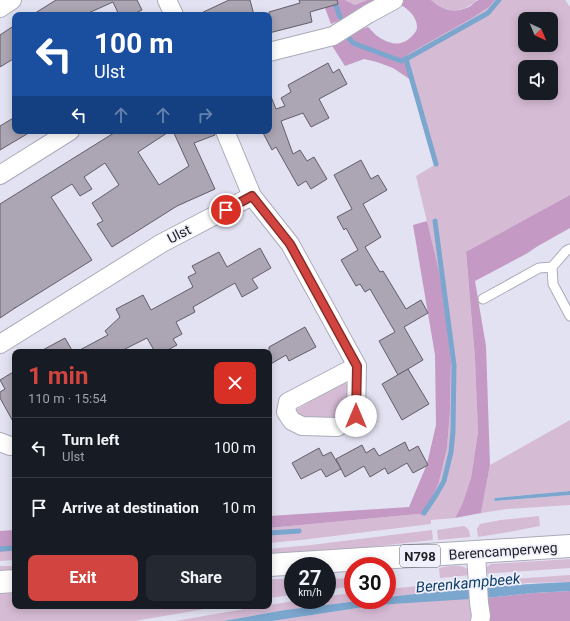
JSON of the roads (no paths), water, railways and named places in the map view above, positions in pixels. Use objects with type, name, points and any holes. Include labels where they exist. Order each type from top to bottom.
[{"type":"main road","name":"Berencamperweg","points":[[272,565],[570,546]]},
{"type":"main road","points":[[0,582],[12,581]]},
{"type":"street","points":[[0,8],[12,0]]},
{"type":"street","points":[[167,0],[173,12]]},
{"type":"street","points":[[272,51],[333,36],[394,0]]},
{"type":"street","points":[[0,175],[65,134]]},
{"type":"street","points":[[226,134],[252,196],[290,244],[357,366]]},
{"type":"street","name":"Ulst","points":[[0,344],[162,243],[252,196]]},
{"type":"street","points":[[0,442],[12,446]]},
{"type":"street","points":[[476,553],[481,616],[480,621]]},
{"type":"lane","points":[[483,299],[539,268],[552,267],[566,251],[570,249]]},
{"type":"lane","points":[[552,267],[553,284],[570,316]]},
{"type":"water","points":[[570,491],[570,495],[494,500],[495,498]]},
{"type":"water","points":[[570,582],[570,591],[396,604],[396,596]]},
{"type":"water","points":[[344,603],[344,609],[352,609],[272,621],[223,621],[293,609],[336,609],[336,604]]},
{"type":"waterway","points":[[334,0],[340,17]]},
{"type":"waterway","points":[[348,37],[353,43],[401,61],[488,13],[499,0]]},
{"type":"waterway","points":[[406,59],[436,164]]},
{"type":"waterway","points":[[424,513],[444,481],[451,452],[453,431],[454,365],[435,221]]},
{"type":"waterway","points":[[272,533],[299,531]]},
{"type":"waterway","points":[[0,549],[12,548]]},
{"type":"water label","name":"Berenkampbeek","points":[[468,583]]}]
